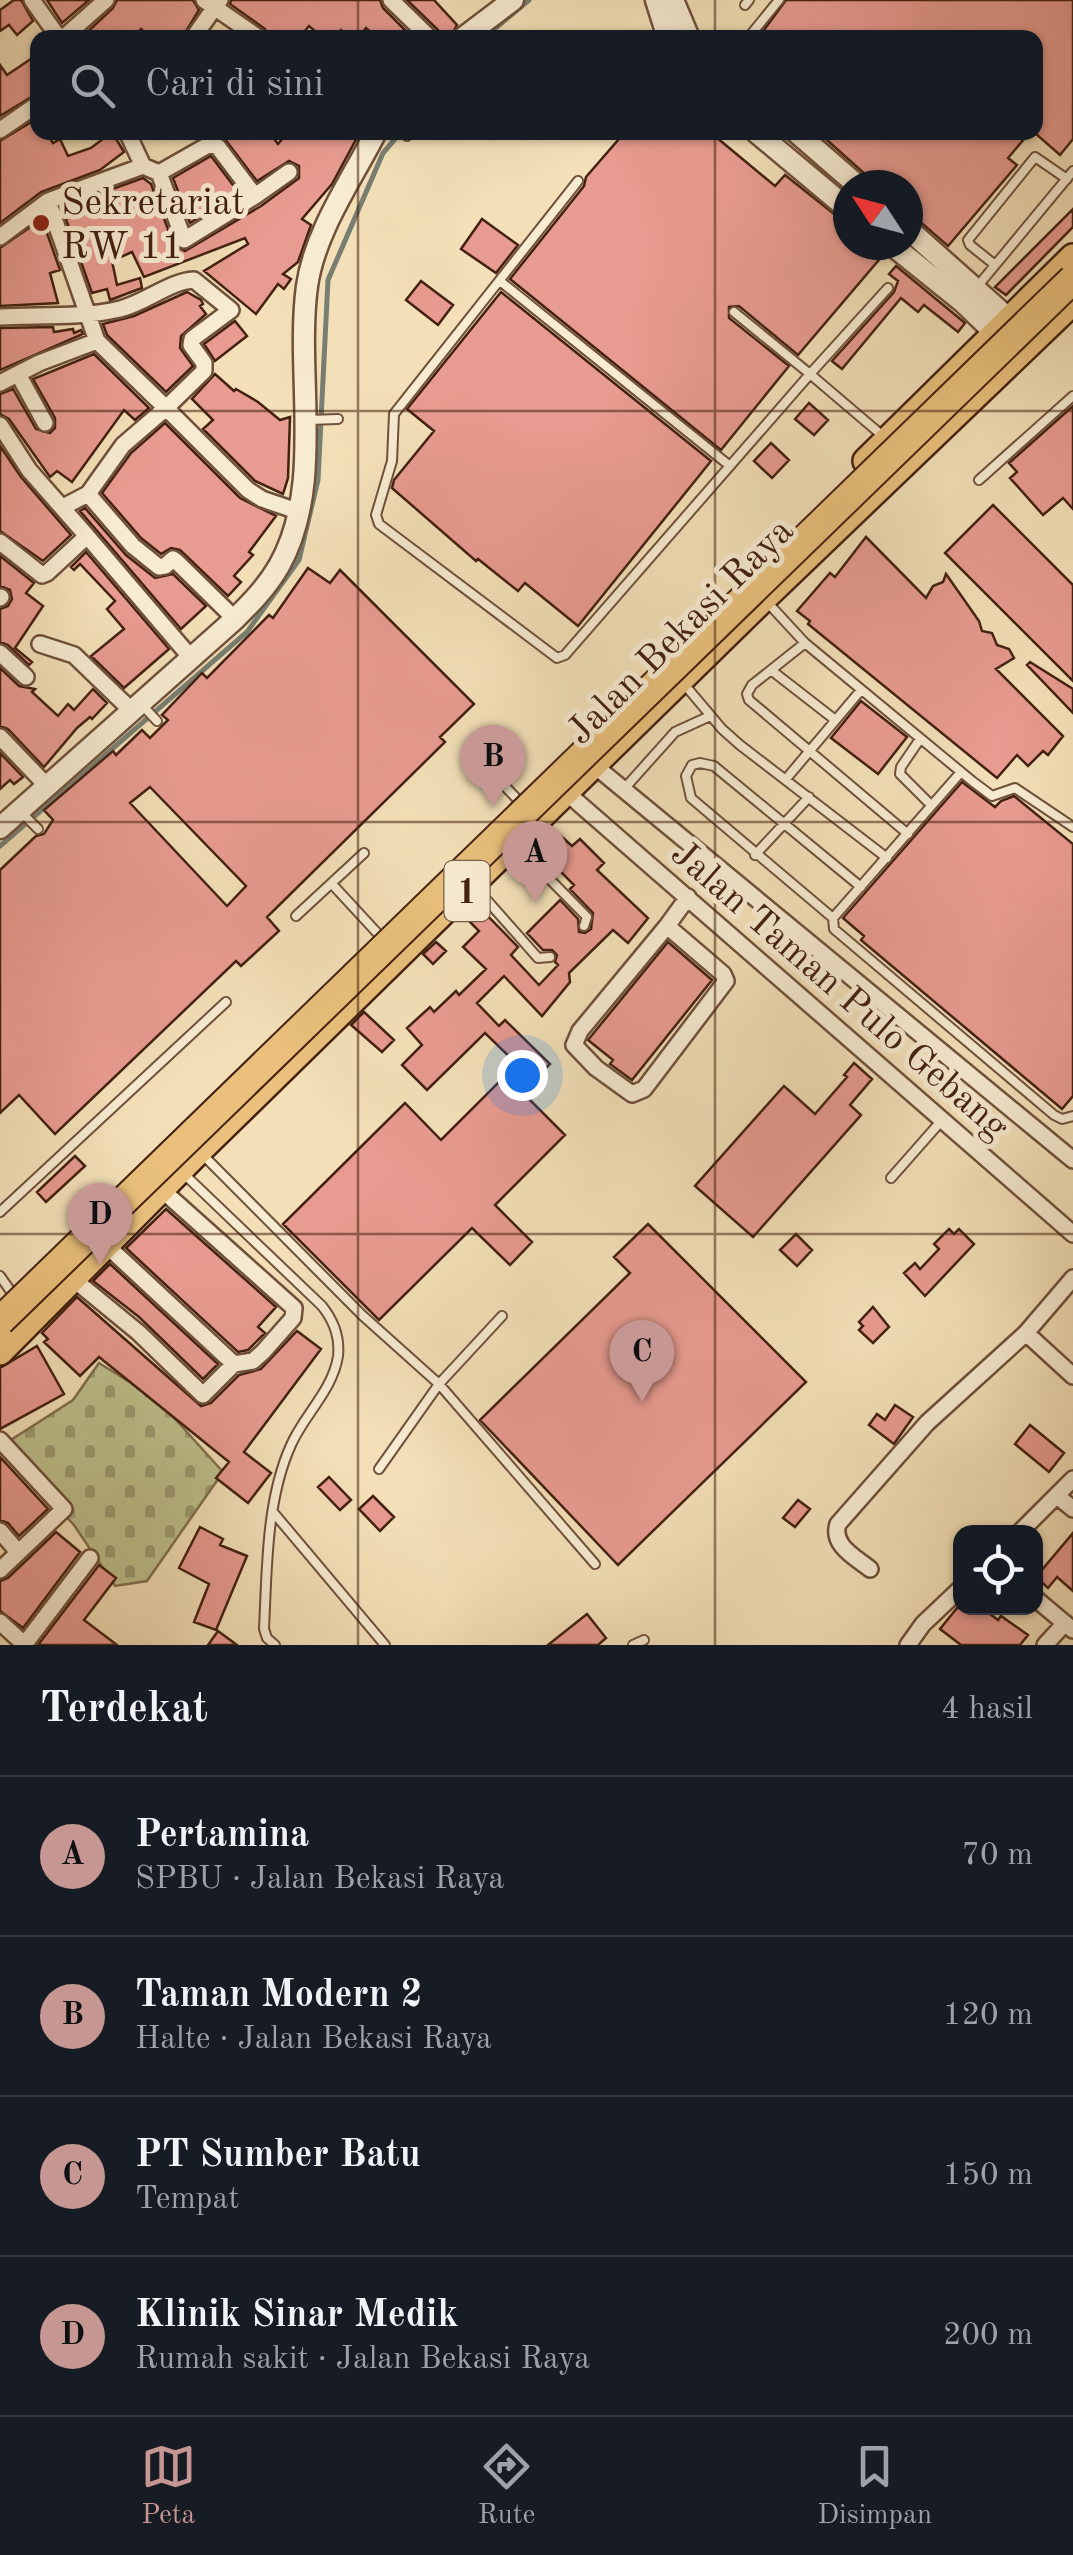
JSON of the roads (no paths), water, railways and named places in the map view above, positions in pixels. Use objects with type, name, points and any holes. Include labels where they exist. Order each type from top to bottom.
[{"type":"highway","name":"Jalan Bekasi Raya","points":[[10,1288],[380,936],[1073,257]]},
{"type":"highway","points":[[0,1322],[1073,279]]},
{"type":"highway","name":"Jalan Bekasi Raya","points":[[0,1352],[206,1144],[1073,302]]},
{"type":"highway","points":[[920,408],[937,432]]},
{"type":"highway","points":[[704,620],[722,640]]},
{"type":"highway","points":[[592,730],[603,758]]},
{"type":"highway","points":[[193,1117],[206,1144]]},
{"type":"highway","points":[[10,1288],[50,1299]]},
{"type":"street","points":[[32,0],[55,30]]},
{"type":"street","points":[[70,30],[106,0]]},
{"type":"street","points":[[391,0],[422,30]]},
{"type":"street","points":[[474,30],[514,0]]},
{"type":"street","points":[[656,0],[665,30]]},
{"type":"street","points":[[673,0],[685,30]]},
{"type":"street","points":[[198,30],[212,2],[249,30]]},
{"type":"street","points":[[0,130],[30,109]]},
{"type":"street","points":[[131,140],[143,166],[159,174],[184,240],[289,172]]},
{"type":"street","points":[[0,828],[29,821],[48,786],[146,713],[280,565],[298,511],[310,420],[302,344],[308,282],[333,212],[372,140]]},
{"type":"street","points":[[766,140],[833,196]]},
{"type":"street","points":[[805,140],[840,170]]},
{"type":"street","points":[[159,174],[202,146],[214,144],[254,196]]},
{"type":"street","points":[[0,237],[48,201],[143,166]]},
{"type":"street","points":[[48,201],[97,340],[248,490],[298,511]]},
{"type":"street","points":[[923,245],[1002,326]]},
{"type":"street","points":[[915,260],[970,296]]},
{"type":"street","points":[[0,316],[120,309],[194,280],[231,310],[192,340],[204,371],[123,445],[88,494],[63,508]]},
{"type":"street","points":[[0,383],[97,340]]},
{"type":"street","points":[[18,374],[46,423]]},
{"type":"street","points":[[0,425],[29,470],[192,660]]},
{"type":"street","points":[[88,494],[133,546],[158,566],[177,562],[235,619]]},
{"type":"street","points":[[0,542],[42,575],[87,536]]},
{"type":"street","points":[[40,644],[74,655],[146,713]]},
{"type":"street","points":[[0,653],[26,677]]},
{"type":"street","points":[[0,737],[48,786]]},
{"type":"street","points":[[603,758],[623,791],[1073,1160]]},
{"type":"street","name":"Jalan Taman Pulo Gebang","points":[[567,793],[1073,1234]]},
{"type":"street","points":[[668,926],[723,974],[726,981],[644,1088],[632,1094],[596,1068],[574,1044],[580,1031],[688,897]]},
{"type":"street","points":[[72,1278],[139,1332],[201,1394],[206,1394],[234,1364],[253,1361],[293,1318],[294,1308],[170,1180]]},
{"type":"street","points":[[105,1244],[234,1364]]},
{"type":"street","points":[[870,1569],[838,1543],[838,1524],[927,1423],[1026,1332],[1073,1278]]},
{"type":"street","points":[[1026,1332],[1073,1376]]},
{"type":"street","points":[[0,1440],[64,1509],[0,1570]]},
{"type":"street","points":[[1027,1525],[1073,1479]]},
{"type":"street","points":[[1057,1496],[1073,1510]]},
{"type":"street","points":[[0,1531],[18,1552]]},
{"type":"street","points":[[0,1622],[24,1645],[90,1558]]},
{"type":"street","points":[[908,1645],[923,1624],[953,1596]]},
{"type":"street","points":[[1043,1605],[1069,1627],[1045,1645]]},
{"type":"lane","points":[[754,30],[778,0]]},
{"type":"lane","points":[[970,296],[1070,175],[1036,157],[968,240],[994,266]]},
{"type":"lane","points":[[578,182],[394,414],[392,462],[376,516],[379,524],[557,658],[565,655],[888,288]]},
{"type":"lane","points":[[500,281],[730,466]]},
{"type":"lane","points":[[734,312],[887,440]]},
{"type":"lane","points":[[979,480],[1073,396]]},
{"type":"lane","points":[[310,420],[337,419]]},
{"type":"lane","points":[[764,598],[806,643],[992,796],[1016,788],[1073,827]]},
{"type":"lane","points":[[806,643],[752,685],[747,694],[749,700],[908,834]]},
{"type":"lane","points":[[770,670],[834,719]]},
{"type":"lane","points":[[682,680],[740,746],[887,858]]},
{"type":"lane","points":[[786,779],[861,690]]},
{"type":"lane","points":[[623,791],[676,732],[710,716]]},
{"type":"lane","points":[[920,739],[900,774],[932,805]]},
{"type":"lane","points":[[474,754],[519,801]]},
{"type":"lane","points":[[834,918],[755,856],[691,798],[686,776],[692,765],[714,766],[861,886]]},
{"type":"lane","points":[[961,772],[834,918],[834,929],[1054,1115],[1073,1116]]},
{"type":"lane","points":[[755,856],[809,797]]},
{"type":"lane","points":[[514,844],[587,917],[584,926]]},
{"type":"lane","points":[[296,916],[364,853]]},
{"type":"lane","points":[[332,884],[380,936]]},
{"type":"lane","points":[[474,885],[538,958],[550,957]]},
{"type":"lane","points":[[0,1212],[226,1002]]},
{"type":"lane","points":[[891,1178],[942,1119]]},
{"type":"lane","points":[[206,1144],[371,1324],[440,1384],[596,1564]]},
{"type":"lane","points":[[170,1180],[333,1319],[338,1339],[334,1372],[290,1446],[280,1477],[273,1512],[264,1629],[276,1645]]},
{"type":"lane","points":[[379,1469],[440,1384],[502,1316]]},
{"type":"lane","points":[[273,1512],[385,1645]]},
{"type":"lane","points":[[633,1645],[644,1640]]},
{"type":"waterway","points":[[493,30],[529,0]]},
{"type":"waterway","points":[[0,846],[247,632],[299,560],[318,480],[328,280],[383,153],[394,140]]},
{"type":"place","name":"Sekretariat RW 11","points":[[41,223]]},
{"type":"place","name":"Taman Modern 2","points":[[493,807]]},
{"type":"place","name":"Pertamina","points":[[535,903]]},
{"type":"place","name":"Klinik Sinar Medik","points":[[100,1265]]},
{"type":"place","name":"PT Sumber Batu","points":[[642,1402]]}]
